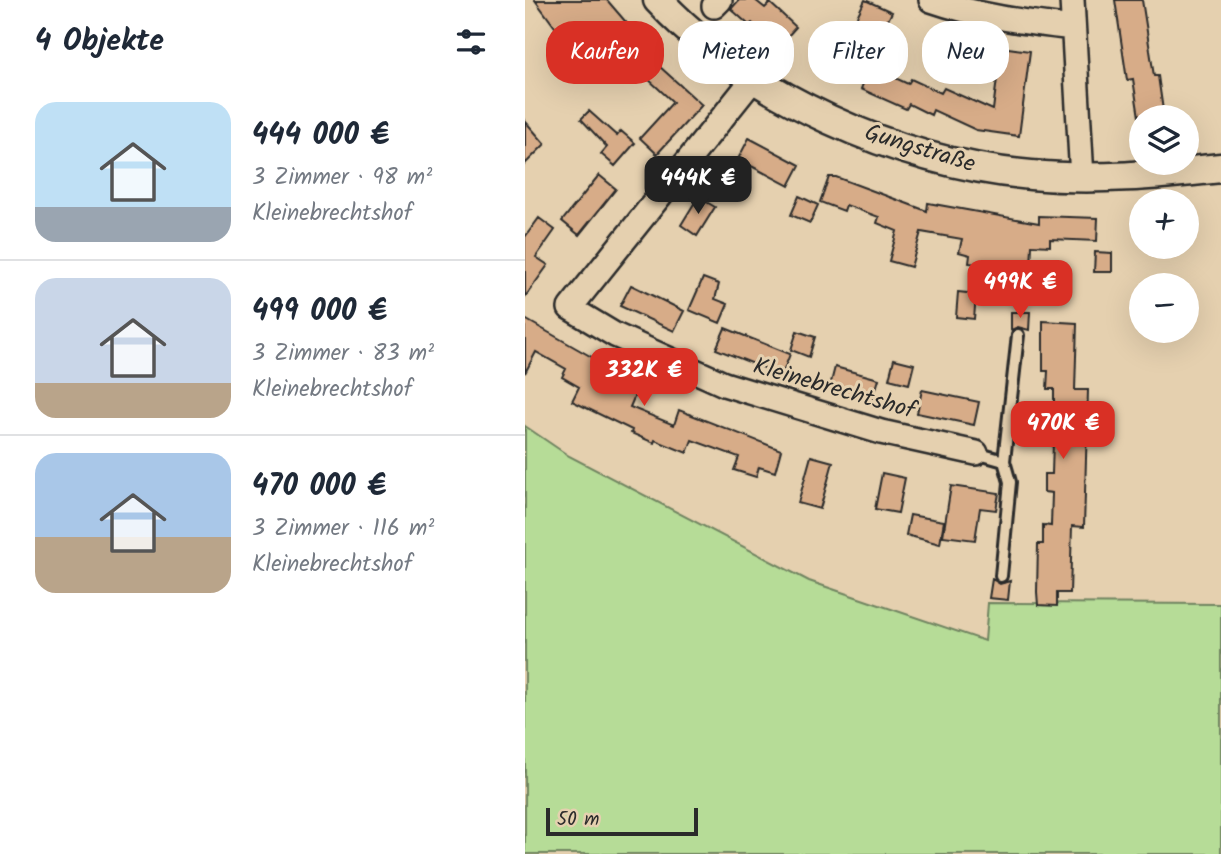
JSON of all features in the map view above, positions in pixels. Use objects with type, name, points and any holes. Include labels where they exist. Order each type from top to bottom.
[{"type":"street","name":"Gungstraße","points":[[658,0],[682,21]]},
{"type":"street","points":[[931,0],[957,9],[1004,19],[1073,28]]},
{"type":"street","points":[[1072,0],[1082,178]]},
{"type":"street","name":"Kleinebrechtshof","points":[[749,84],[570,308],[615,335],[724,384],[881,432],[976,453]]},
{"type":"street","name":"Gungstraße","points":[[765,84],[814,111],[885,142],[991,169],[1030,175],[1082,178],[1146,177],[1221,168]]},
{"type":"lane","points":[[1001,576],[1010,482],[1004,461],[1018,335]]},
{"type":"lane","points":[[976,453],[1004,461]]},
{"type":"green space","points":[[525,426],[569,456],[809,581],[985,641],[988,603],[1221,604],[1221,854],[525,854]]},
{"type":"building","points":[[535,0],[607,0],[625,21],[550,21]]},
{"type":"building","points":[[739,0],[755,0],[765,8],[770,3],[790,21],[744,21],[731,9]]},
{"type":"building","points":[[865,0],[892,12],[888,21],[855,21]]},
{"type":"building","points":[[1115,0],[1142,0],[1154,76],[1158,76],[1162,105],[1137,105],[1133,79],[1127,80]]},
{"type":"building","points":[[1009,48],[1030,51],[1019,136],[976,130],[933,110],[931,115],[909,104],[906,109],[861,89],[863,84],[908,84],[911,79],[941,93],[944,88],[993,110],[996,84],[1009,84]]},
{"type":"building","points":[[664,71],[702,105],[657,154],[640,138],[673,102],[654,84],[664,84]]},
{"type":"building","points":[[589,111],[617,136],[621,131],[635,143],[615,166],[601,154],[607,147],[581,119]]},
{"type":"building","points":[[525,121],[545,144],[525,164]]},
{"type":"building","points":[[749,138],[800,165],[789,186],[738,159]]},
{"type":"building","points":[[599,175],[616,189],[579,235],[562,221]]},
{"type":"building","points":[[829,177],[836,177],[927,211],[928,203],[1039,223],[1039,216],[1098,218],[1097,241],[1050,239],[1050,246],[1032,245],[1031,269],[1005,268],[969,263],[970,255],[959,252],[962,239],[921,232],[911,267],[889,261],[897,231],[877,223],[879,217],[846,205],[844,211],[820,202]]},
{"type":"building","points":[[799,196],[818,205],[810,223],[791,215]]},
{"type":"building","points":[[698,197],[715,207],[697,236],[681,225]]},
{"type":"building","points":[[539,218],[555,230],[536,257],[548,265],[525,297],[525,237]]},
{"type":"building","points":[[1095,252],[1112,253],[1112,272],[1094,272]]},
{"type":"building","points":[[703,278],[719,284],[715,299],[728,304],[720,323],[689,310]]},
{"type":"building","points":[[631,285],[684,311],[674,331],[620,306]]},
{"type":"building","points":[[958,292],[976,294],[974,319],[956,317]]},
{"type":"building","points":[[1011,312],[1030,312],[1029,330],[1018,327],[1011,330]]},
{"type":"building","points":[[525,319],[597,360],[590,372],[636,393],[630,407],[674,425],[679,410],[781,450],[775,472],[759,467],[756,477],[734,470],[739,457],[692,440],[687,453],[631,433],[632,430],[572,401],[579,387],[562,377],[566,369],[536,352],[525,373]]},
{"type":"building","points":[[1043,321],[1077,323],[1075,390],[1088,390],[1084,527],[1072,526],[1070,593],[1057,593],[1057,606],[1038,605],[1037,592],[1038,544],[1043,544],[1043,525],[1051,526],[1052,493],[1044,492],[1044,474],[1052,474],[1053,441],[1045,441],[1046,422],[1054,423],[1054,389],[1047,389],[1048,371],[1043,371]]},
{"type":"building","points":[[725,328],[790,354],[782,375],[716,349]]},
{"type":"building","points":[[797,331],[815,337],[809,357],[791,350]]},
{"type":"building","points":[[894,359],[914,364],[909,384],[889,379]]},
{"type":"building","points":[[835,367],[879,379],[872,402],[829,390]]},
{"type":"building","points":[[922,390],[979,402],[974,425],[917,413]]},
{"type":"building","points":[[811,456],[833,462],[820,509],[798,503]]},
{"type":"building","points":[[882,473],[905,478],[898,513],[875,509]]},
{"type":"building","points":[[951,486],[999,493],[996,510],[980,508],[975,540],[943,536]]},
{"type":"building","points":[[910,515],[944,521],[940,544],[906,535]]},
{"type":"building","points":[[992,579],[1000,584],[1010,581],[1008,600],[989,598]]}]
